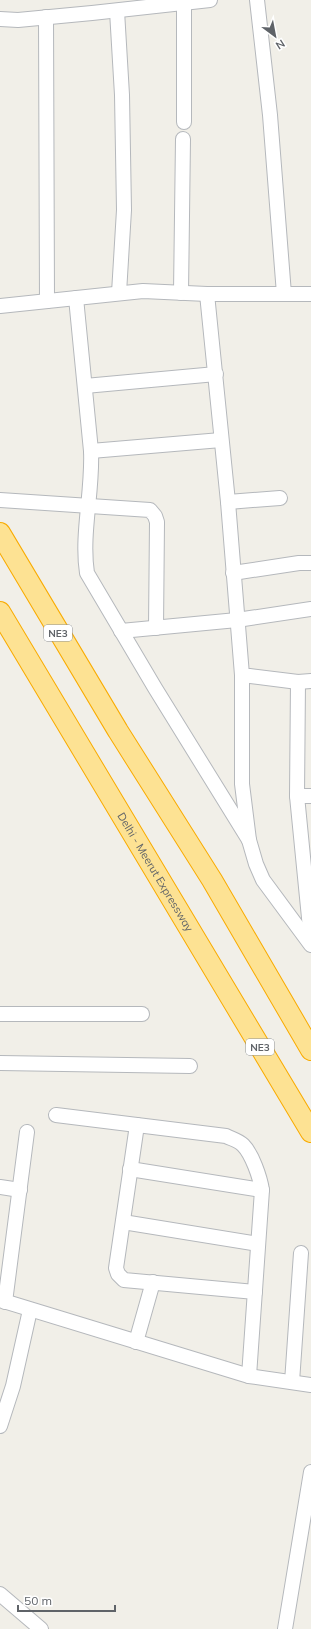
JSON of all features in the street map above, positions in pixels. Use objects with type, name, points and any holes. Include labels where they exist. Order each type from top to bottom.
[{"type":"highway","name":"NE3","points":[[0,533],[118,731],[212,880],[311,1050]]},
{"type":"highway","name":"Delhi - Meerut Expressway","points":[[0,612],[311,1132]]},
{"type":"street","points":[[0,18],[18,20],[210,0]]},
{"type":"street","points":[[257,0],[270,115],[284,294]]},
{"type":"street","points":[[184,122],[190,2]]},
{"type":"street","points":[[117,10],[122,95],[124,210],[119,293]]},
{"type":"street","points":[[46,17],[47,301]]},
{"type":"street","points":[[181,293],[183,140]]},
{"type":"street","points":[[0,306],[143,291],[207,294],[311,294]]},
{"type":"street","points":[[207,294],[228,502],[242,675],[242,784],[249,840],[256,864],[263,880],[311,945]]},
{"type":"street","points":[[76,298],[91,451],[86,562],[87,573],[155,688],[249,840]]},
{"type":"street","points":[[85,386],[216,374]]},
{"type":"street","points":[[91,451],[221,440]]},
{"type":"street","points":[[228,502],[280,498]]},
{"type":"street","points":[[0,500],[89,507],[142,508],[150,510],[155,516],[157,522],[156,628]]},
{"type":"street","points":[[233,573],[299,563],[311,563]]},
{"type":"street","points":[[121,631],[237,620],[311,609]]},
{"type":"street","points":[[242,675],[304,682],[297,796],[311,938]]},
{"type":"street","points":[[297,796],[311,796]]},
{"type":"street","points":[[0,1014],[142,1014]]},
{"type":"street","points":[[0,1063],[190,1066]]},
{"type":"street","points":[[56,1115],[226,1136],[238,1141],[244,1146],[260,1179],[262,1190],[249,1376]]},
{"type":"street","points":[[137,1125],[116,1268],[118,1274],[124,1280],[255,1292]]},
{"type":"street","points":[[27,1132],[20,1190],[2,1301],[249,1376],[311,1385]]},
{"type":"street","points":[[130,1169],[262,1190]]},
{"type":"street","points":[[0,1188],[20,1190]]},
{"type":"street","points":[[123,1222],[258,1244]]},
{"type":"street","points":[[292,1382],[301,1253]]},
{"type":"street","points":[[136,1342],[153,1282]]},
{"type":"street","points":[[0,1426],[13,1386],[30,1310]]},
{"type":"street","points":[[285,1629],[311,1472]]},
{"type":"street","points":[[0,1594],[41,1629]]}]
